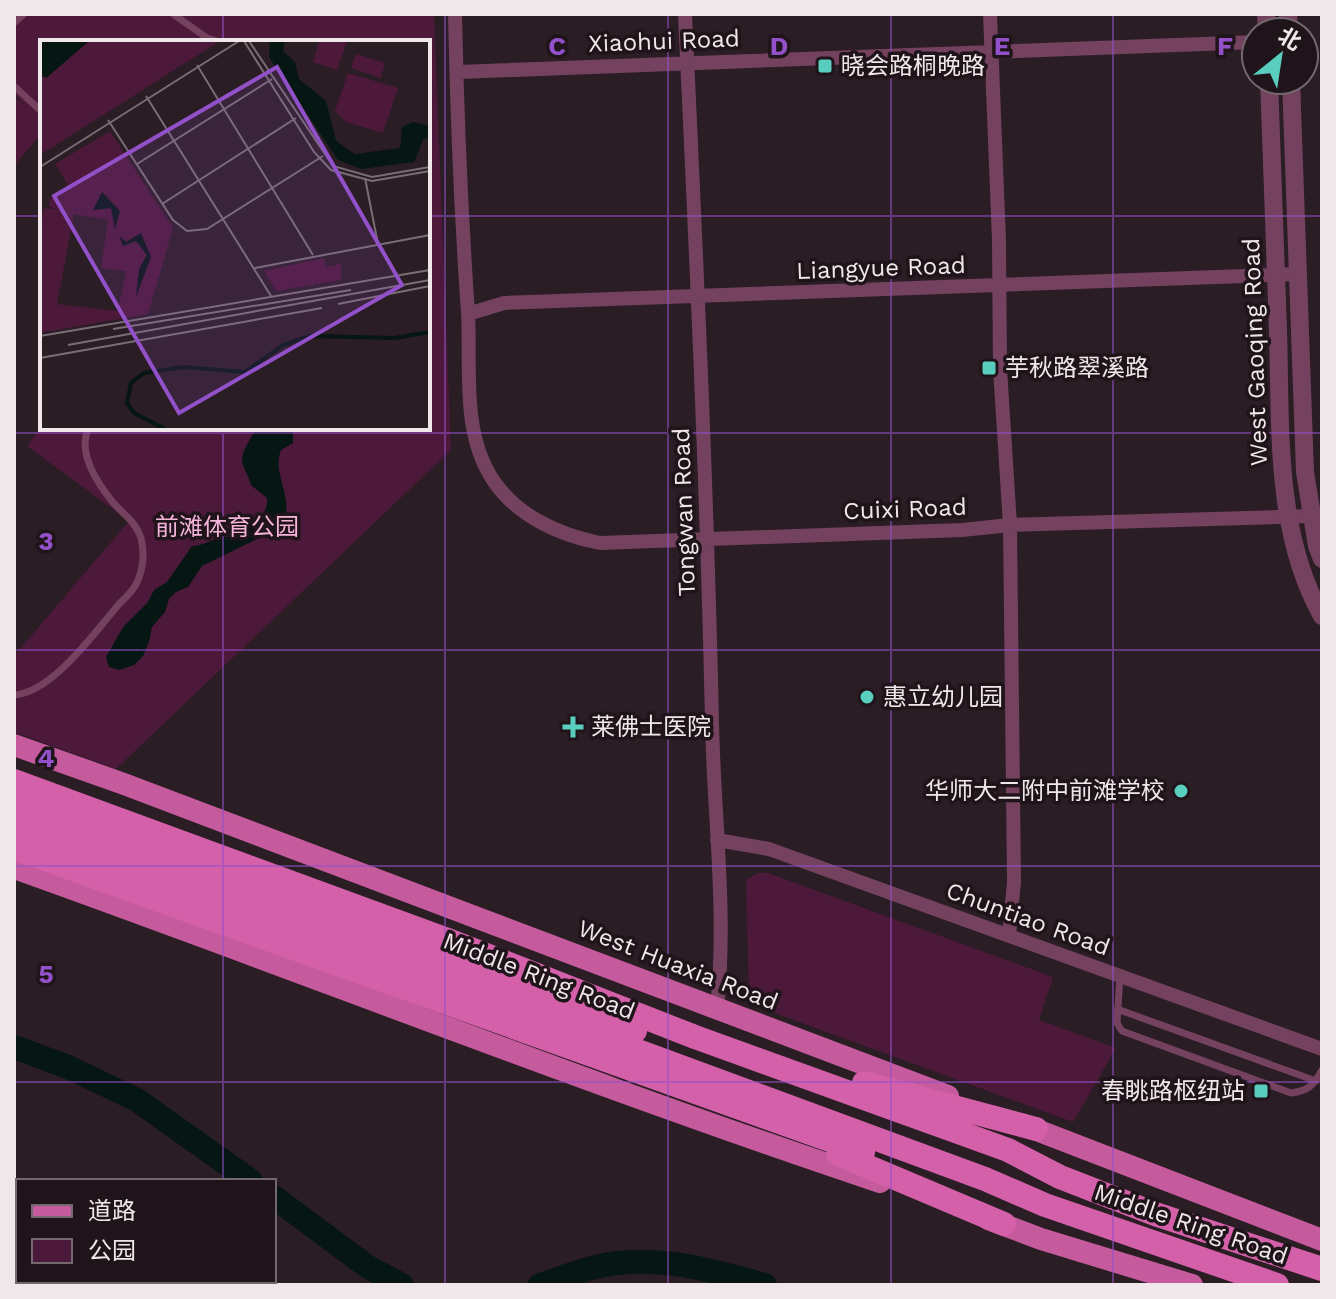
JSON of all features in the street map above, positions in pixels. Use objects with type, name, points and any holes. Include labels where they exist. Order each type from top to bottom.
[{"type":"highway","name":"Middle Ring Road","points":[[14,781],[445,939],[695,1037],[1008,1150],[1060,1177],[1155,1214],[1322,1269]]},
{"type":"highway","name":"Middle Ring Road","points":[[14,804],[999,1164],[1060,1177]]},
{"type":"highway","name":"Middle Ring Road","points":[[14,826],[608,1040],[985,1179],[1045,1205],[1277,1285]]},
{"type":"highway","name":"Middle Ring Road","points":[[14,848],[957,1185],[1045,1205]]},
{"type":"highway","points":[[695,1037],[1036,1129]]},
{"type":"highway","points":[[651,1076],[1004,1224]]},
{"type":"main road","name":"West Huaxia Road","points":[[14,745],[139,789],[1322,1240]]},
{"type":"main road","points":[[14,868],[357,992],[712,1126],[1041,1239],[1192,1285]]},
{"type":"street","name":"Cuixi Road","points":[[455,14],[471,414],[475,440],[493,481],[510,500],[552,529],[600,543],[962,530],[1010,525],[1312,516]]},
{"type":"street","name":"Tongwan Road","points":[[685,14],[708,540],[721,973],[717,1008]]},
{"type":"street","points":[[990,14],[999,241],[1000,369],[1010,525],[1014,882],[1009,935]]},
{"type":"street","name":"Xiaohui Road","points":[[458,72],[1240,43]]},
{"type":"street","name":"West Gaoqing Road","points":[[1270,96],[1283,474],[1296,552],[1312,599],[1322,616]]},
{"type":"street","name":"West Gaoqing Road","points":[[1292,96],[1305,472],[1322,559]]},
{"type":"street","name":"Liangyue Road","points":[[468,314],[504,303],[1298,274]]},
{"type":"street","name":"Chuntiao Road","points":[[717,840],[769,849],[1322,1049]]},
{"type":"lane","points":[[14,23],[24,14]]},
{"type":"lane","points":[[173,14],[214,40]]},
{"type":"lane","points":[[14,86],[40,110]]},
{"type":"lane","points":[[14,695],[23,695],[46,682],[67,663],[134,589],[143,569],[142,542],[135,523],[111,501],[86,458],[84,437],[88,430]]},
{"type":"lane","points":[[1120,976],[1117,1023],[1122,1031],[1291,1093],[1304,1092],[1322,1070]]},
{"type":"lane","points":[[1117,1009],[1316,1081]]},
{"type":"green space","name":"前滩体育公园","points":[[14,14],[434,14],[451,450],[116,769],[14,732],[14,656],[129,521],[27,446],[40,429],[430,430],[430,40],[40,40],[40,135],[14,166],[14,97],[24,104],[14,94]]},
{"type":"green space","points":[[758,873],[768,873],[1053,977],[1039,1020],[1116,1048],[1073,1122],[752,1003],[749,995],[746,880]]},
{"type":"shaded area","points":[[255,430],[293,430],[293,443],[281,450],[279,459],[286,500],[285,518],[267,534],[202,566],[188,587],[169,599],[165,612],[152,627],[143,656],[134,665],[119,670],[109,667],[106,657],[123,627],[148,602],[154,590],[167,582],[192,546],[241,533],[262,516],[267,498],[251,485],[242,460]]},
{"type":"waterway","points":[[14,1047],[68,1067],[137,1100],[248,1179]]},
{"type":"waterway","points":[[276,1198],[368,1267],[402,1285]]},
{"type":"waterway","points":[[540,1285],[600,1266],[642,1262],[683,1265],[765,1285]]},
{"type":"place","name":"晓会路桐晚路","points":[[825,66]]},
{"type":"place","name":"芋秋路翠溪路","points":[[989,368]]},
{"type":"place","name":"惠立幼儿园","points":[[867,697]]},
{"type":"place","name":"莱佛士医院","points":[[573,727]]},
{"type":"place","name":"华师大二附中前滩学校","points":[[1181,791]]},
{"type":"place","name":"春眺路枢纽站","points":[[1261,1091]]}]
